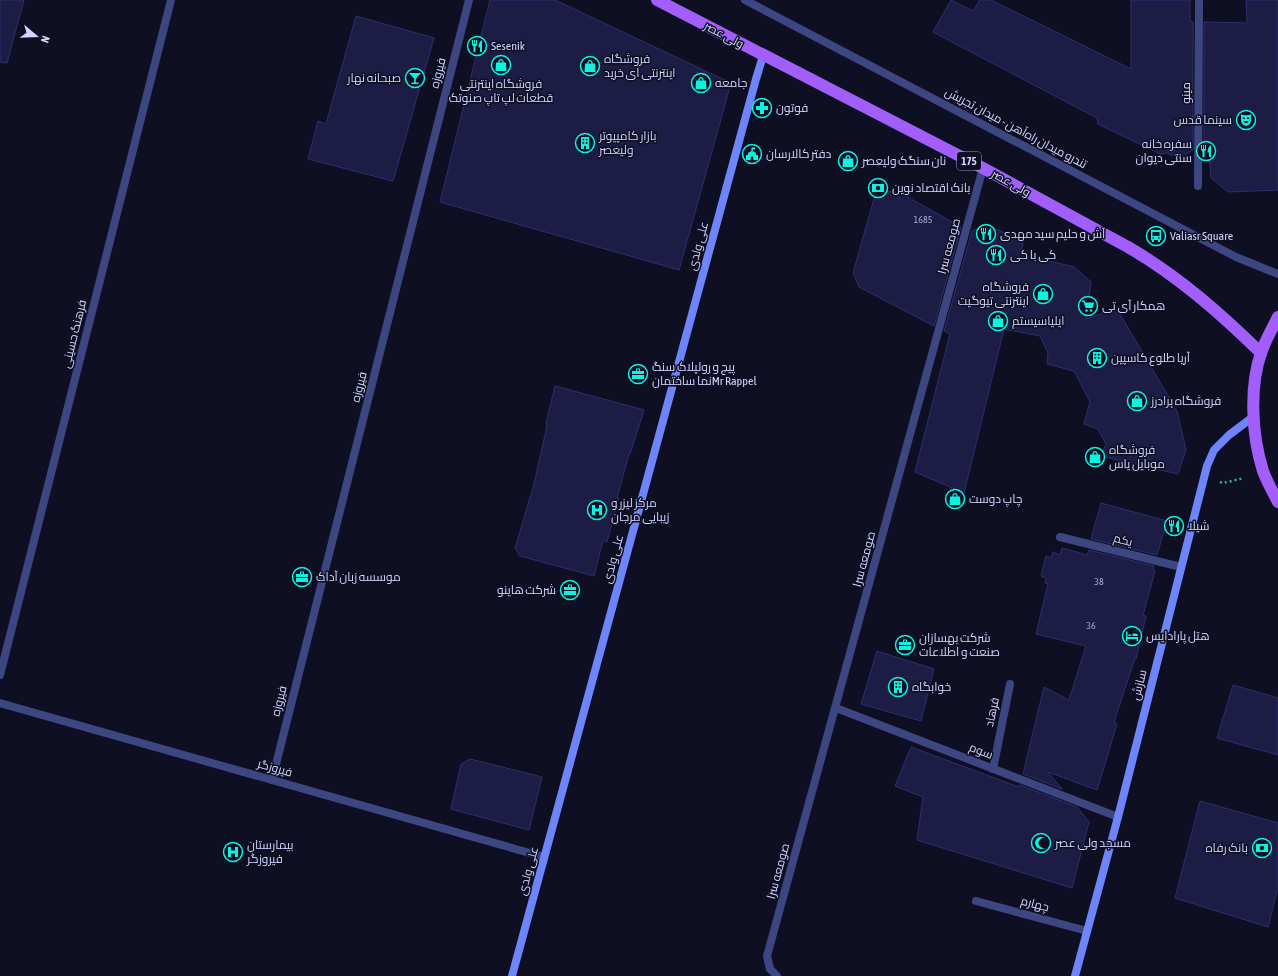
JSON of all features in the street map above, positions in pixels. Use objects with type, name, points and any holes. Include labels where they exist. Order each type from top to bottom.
[{"type":"main road","name":"ولی عصر","points":[[657,0],[763,56],[983,168],[1147,258],[1223,316],[1261,353]]},
{"type":"main road","points":[[1278,317],[1261,353],[1255,379],[1253,417],[1256,445],[1264,472],[1278,502]]},
{"type":"street","name":"فرهنگ حسینی","points":[[0,675],[171,0]]},
{"type":"street","name":"فیروزه","points":[[272,780],[469,0]]},
{"type":"street","name":"تندرو میدان راه‌آهن - میدان تجریش","points":[[745,0],[1236,256],[1278,274]]},
{"type":"street","name":"مینو","points":[[1198,186],[1199,0]]},
{"type":"street","name":"علی ولدی","points":[[512,976],[763,56]]},
{"type":"street","name":"صومعه سرا","points":[[777,976],[770,969],[767,956],[983,168]]},
{"type":"street","name":"سازش","points":[[1075,976],[1118,817],[1207,466],[1214,450],[1228,434],[1253,417]]},
{"type":"street","name":"یکم","points":[[1060,537],[1181,567]]},
{"type":"street","name":"فرهاد","points":[[993,769],[1010,684]]},
{"type":"street","name":"فیروزگر","points":[[0,703],[544,857]]},
{"type":"street","name":"سوم","points":[[836,708],[1118,817]]},
{"type":"street","name":"چهارم","points":[[976,900],[1087,931]]},
{"type":"building","points":[[0,0],[24,0],[7,63],[0,62]]},
{"type":"building","name":"بازار کامپیوتر ولیعصر","points":[[490,0],[555,0],[731,83],[679,270],[440,202]]},
{"type":"building","points":[[951,0],[973,11],[980,0],[991,0],[1131,69],[1131,0],[1190,0],[1190,21],[1193,22],[1193,150],[1180,158],[1166,153],[1160,154],[1098,124],[1097,118],[933,32]]},
{"type":"building","points":[[1246,0],[1278,0],[1278,190],[1228,192],[1211,178],[1208,140],[1204,143],[1204,22],[1247,23]]},
{"type":"building","points":[[356,16],[434,38],[393,181],[308,159],[318,121],[326,124]]},
{"type":"building","points":[[877,188],[904,195],[961,227],[934,326],[859,287],[853,273]]},
{"type":"building","name":"آریا طلوع کاسپین","points":[[987,225],[1023,241],[1021,254],[1074,267],[1091,282],[1086,319],[1117,309],[1177,411],[1186,450],[1178,474],[1101,456],[1106,444],[1098,429],[1084,424],[1090,402],[1074,371],[1047,364],[1048,353],[1040,336],[1004,329],[964,493],[915,472],[950,334],[944,331],[972,231]]},
{"type":"building","points":[[555,386],[644,410],[629,454],[607,542],[603,540],[594,576],[520,556],[515,548],[534,484]]},
{"type":"building","points":[[1101,503],[1167,521],[1157,555],[1091,539]]},
{"type":"building","points":[[1062,548],[1087,555],[1089,550],[1154,566],[1153,570],[1155,571],[1143,615],[1146,616],[1136,659],[1135,658],[1114,722],[1117,724],[1097,790],[1048,772],[1062,789],[1023,774],[1044,687],[1069,700],[1086,646],[1036,634],[1048,584],[1045,583],[1046,578],[1041,576],[1046,556],[1051,558],[1053,552],[1060,555]]},
{"type":"building","name":"خوابگاه","points":[[877,651],[934,669],[921,721],[861,704]]},
{"type":"building","points":[[1233,685],[1278,698],[1278,755],[1217,738]]},
{"type":"building","points":[[911,747],[1019,787],[1020,785],[1077,807],[1089,822],[1072,888],[917,840],[923,797],[895,786]]},
{"type":"building","points":[[470,759],[542,777],[529,830],[451,809],[461,764]]},
{"type":"building","points":[[1200,801],[1278,823],[1278,887],[1268,927],[1175,898]]},
{"type":"place","name":"Sesenik","points":[[477,46]]},
{"type":"place","name":"فروشگاه اینترنتی قطعات لپ تاپ صنوتک","points":[[501,65]]},
{"type":"place","name":"فروشگاه اینترنتی ای خرید","points":[[590,66]]},
{"type":"place","name":"صبحانه نهار","points":[[415,78]]},
{"type":"place","name":"جامعه","points":[[701,83]]},
{"type":"place","name":"فوتون","points":[[762,108]]},
{"type":"place","name":"سینما قدس","points":[[1246,120]]},
{"type":"place","name":"بازار کامپیوتر ولیعصر","points":[[585,143]]},
{"type":"place","name":"سفره خانه سنتی دیوان","points":[[1206,151]]},
{"type":"place","name":"دفتر کالارسان","points":[[752,154]]},
{"type":"place","name":"نان سنگک ولیعصر","points":[[848,161]]},
{"type":"place","name":"بانک اقتصاد نوین","points":[[878,188]]},
{"type":"place","name":"آش و حلیم سید مهدی","points":[[986,234]]},
{"type":"place","name":"Valiasr Square","points":[[1156,236]]},
{"type":"place","name":"کی با کی","points":[[996,255]]},
{"type":"place","name":"فروشگاه اینترنتی تیوگیت","points":[[1043,294]]},
{"type":"place","name":"همکار آی تی","points":[[1088,306]]},
{"type":"place","name":"ایلیاسیستم","points":[[998,321]]},
{"type":"place","name":"آریا طلوع کاسپین","points":[[1097,358]]},
{"type":"place","name":"پیچ و رولپلاک سنگ نما ساختمانMr Rappel","points":[[638,374]]},
{"type":"place","name":"فروشگاه بِرادِرز","points":[[1137,401]]},
{"type":"place","name":"فروشگاه موبایل یاس","points":[[1095,457]]},
{"type":"place","name":"چاپ دوست","points":[[955,499]]},
{"type":"place","name":"مرکز لیزر و زیبایی مرجان","points":[[597,510]]},
{"type":"place","name":"شیلا","points":[[1174,526]]},
{"type":"place","name":"موسسه زبان آداک","points":[[302,577]]},
{"type":"place","name":"شرکت هاینو","points":[[570,590]]},
{"type":"place","name":"هتل پارادایس","points":[[1132,636]]},
{"type":"place","name":"شرکت بهسازان صنعت و اطلاعات","points":[[905,645]]},
{"type":"place","name":"خوابگاه","points":[[898,687]]},
{"type":"place","name":"مسجد ولی عصر","points":[[1041,843]]},
{"type":"place","name":"بانک رفاه","points":[[1262,848]]},
{"type":"place","name":"بیمارستان فیروزگر","points":[[233,852]]}]
